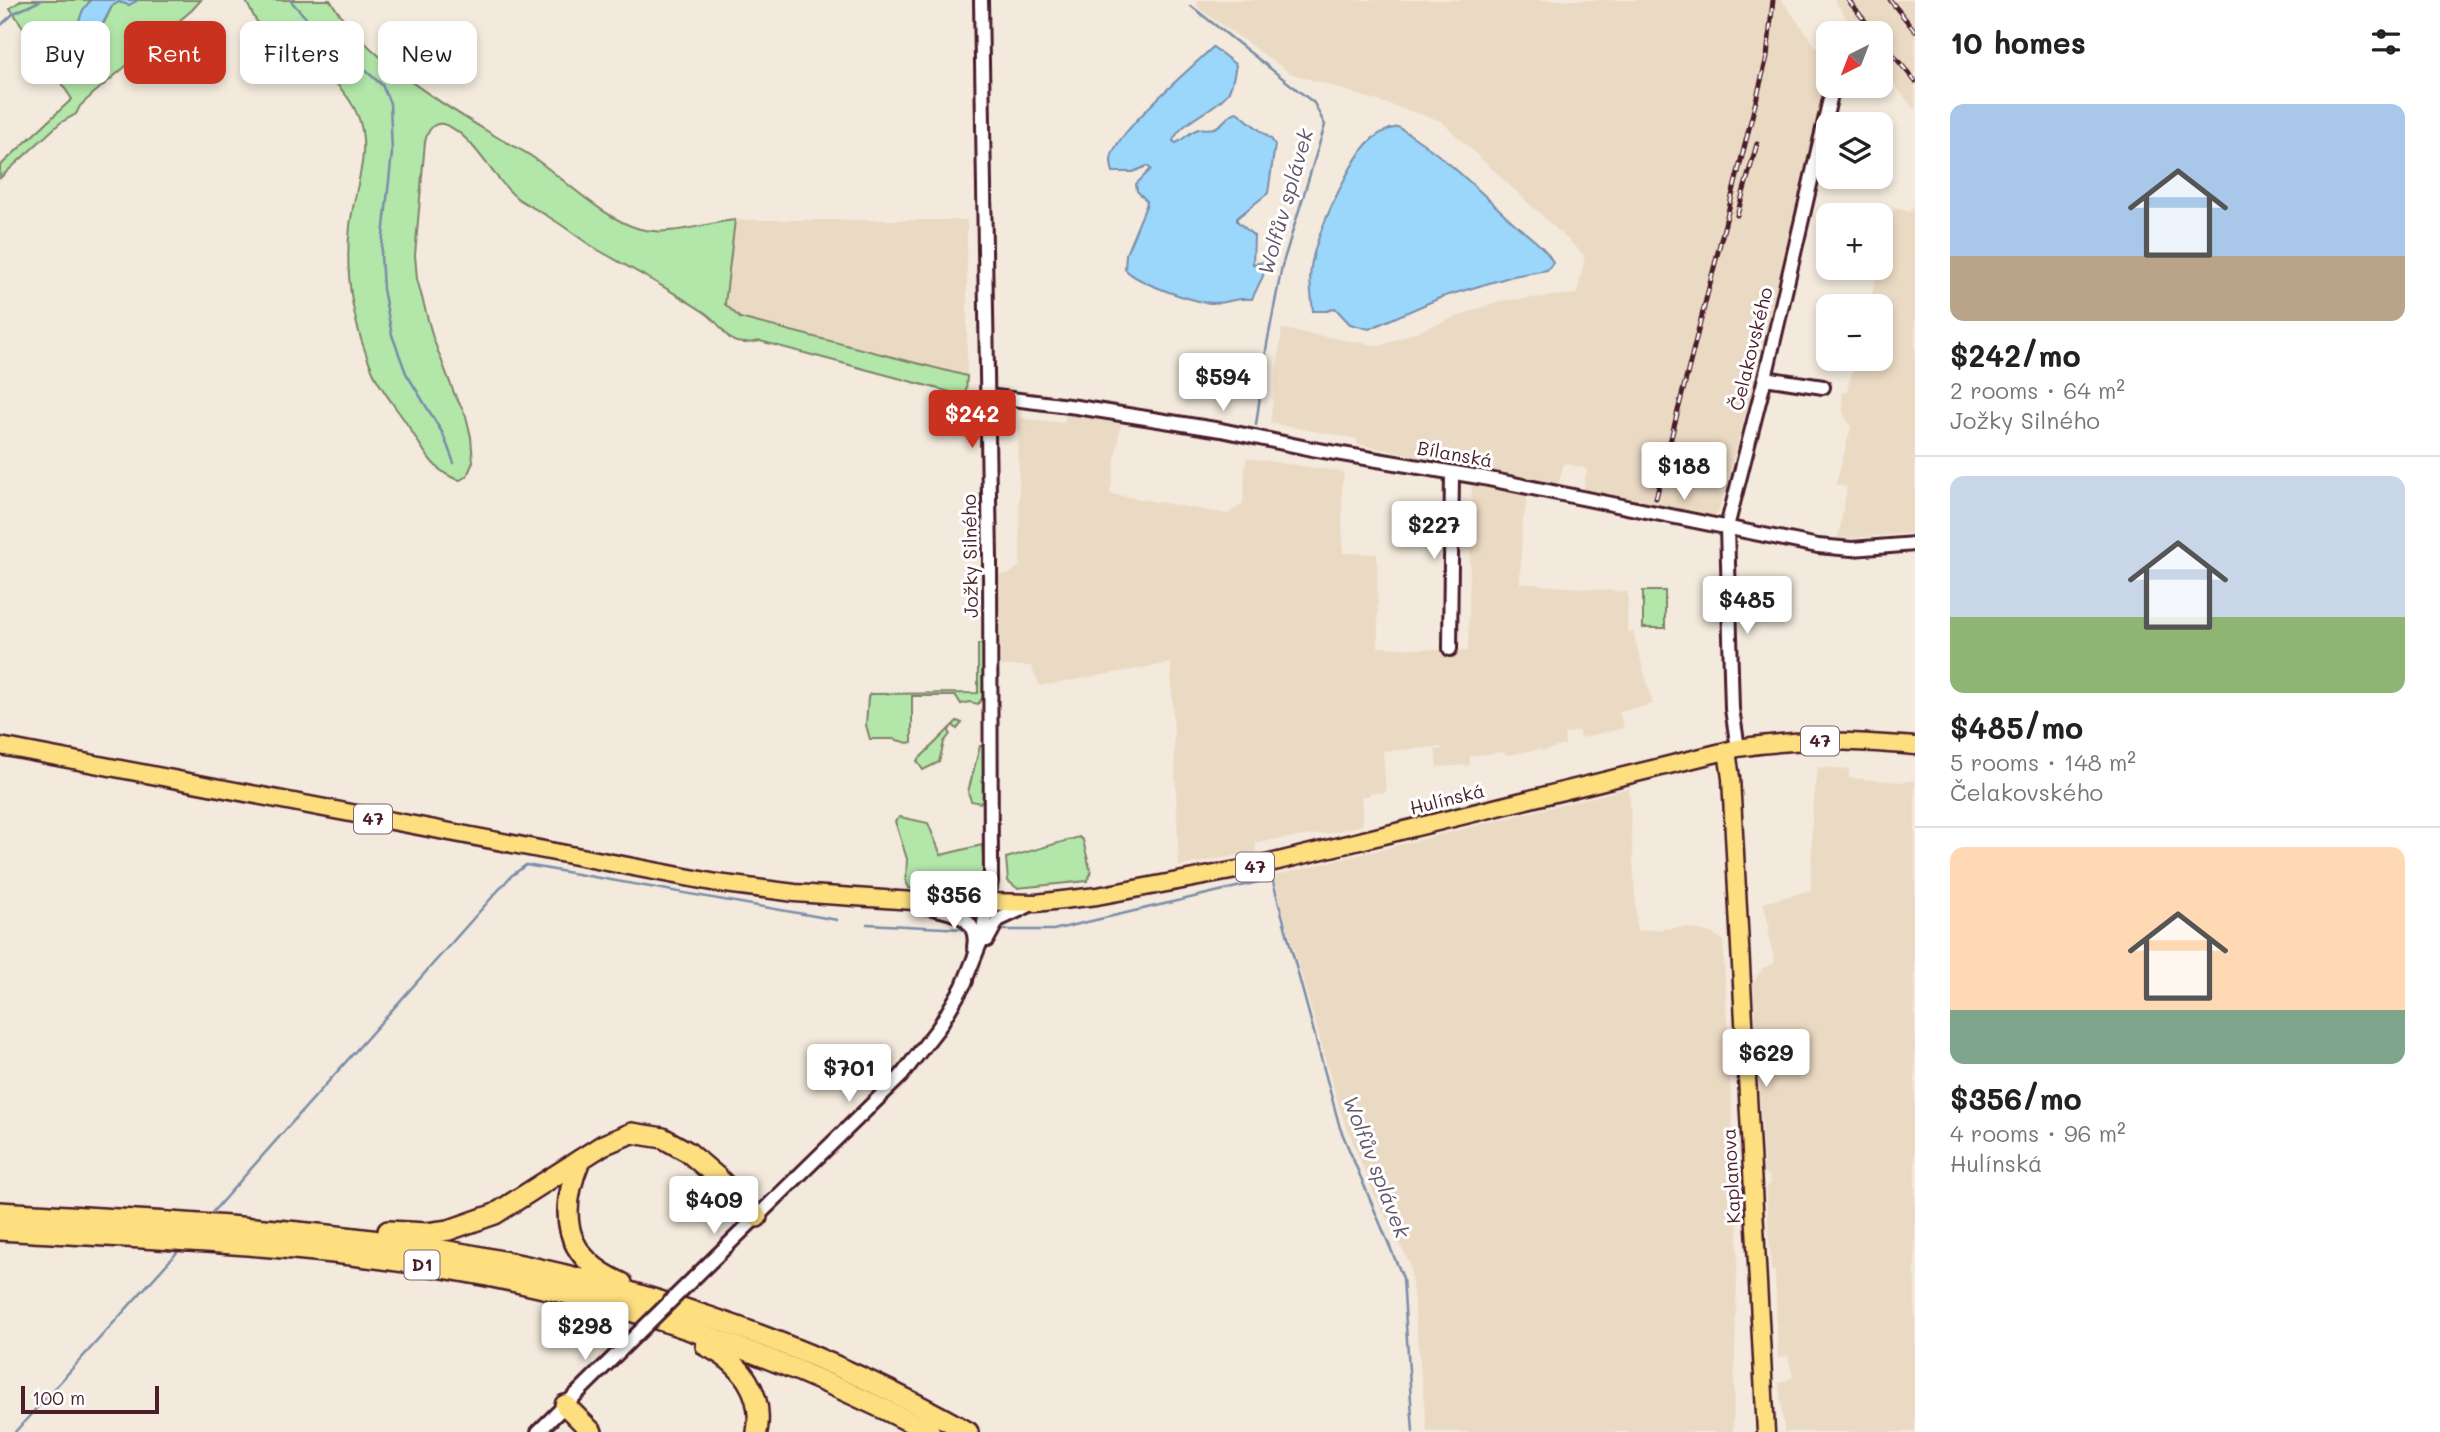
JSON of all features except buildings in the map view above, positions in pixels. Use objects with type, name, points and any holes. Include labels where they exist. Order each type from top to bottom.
[{"type":"highway","points":[[294,1232],[314,1226],[426,1233],[449,1230],[495,1214],[603,1145],[632,1133],[663,1138],[688,1152],[757,1217]]},
{"type":"highway","name":"D1","points":[[580,1160],[569,1191],[566,1213],[571,1236],[584,1256],[601,1272],[618,1282],[662,1296],[694,1312]]},
{"type":"highway","name":"D1","points":[[0,1212],[294,1232],[437,1249],[515,1264],[694,1312],[810,1356],[903,1398],[968,1432]]},
{"type":"highway","name":"D1","points":[[0,1230],[293,1249],[438,1267],[561,1292],[682,1326],[801,1371],[930,1432]]},
{"type":"highway","name":"D1","points":[[636,1313],[654,1326],[723,1353],[737,1365],[753,1390],[757,1402],[757,1432]]},
{"type":"highway","points":[[565,1405],[592,1432]]},
{"type":"main road","name":"Hulínská","points":[[989,902],[1036,903],[1147,888],[1258,866],[1732,750],[1784,741],[1842,741],[1915,746]]},
{"type":"main road","name":"47","points":[[0,746],[669,875],[770,890],[899,900],[989,902]]},
{"type":"main road","name":"Kaplanova","points":[[1732,750],[1731,778],[1766,1432]]},
{"type":"street","name":"Jožky Silného","points":[[960,990],[981,941],[989,902],[992,816],[981,0]]},
{"type":"street","name":"Čelakovského","points":[[1732,750],[1727,527],[1765,378],[1829,98]]},
{"type":"street","points":[[1765,378],[1823,387]]},
{"type":"street","name":"Bílanská","points":[[988,396],[1150,417],[1452,473],[1818,546],[1852,549],[1915,544]]},
{"type":"street","points":[[1450,649],[1452,473]]},
{"type":"street","points":[[899,900],[967,919],[973,928],[975,942],[960,990]]},
{"type":"street","points":[[538,1432],[901,1076],[924,1048],[977,964],[998,920],[1036,903]]},
{"type":"shaded area","points":[[1197,0],[1782,0],[1816,47],[1816,98],[1826,98],[1822,112],[1816,112],[1816,137],[1752,391],[1719,511],[1714,517],[1583,490],[1587,469],[1564,463],[1558,485],[1357,444],[1357,439],[1270,423],[1282,329],[1379,346],[1499,301],[1577,294],[1585,256],[1441,121],[1290,73],[1198,8]]},
{"type":"shaded area","points":[[1834,0],[1915,0],[1915,110],[1894,84],[1894,21],[1849,21]]},
{"type":"shaded area","points":[[1895,207],[1911,213],[1910,209],[1915,207],[1915,533],[1838,539],[1847,487],[1836,484],[1851,427],[1843,413],[1842,393],[1847,392],[1852,371],[1893,371],[1893,294],[1872,294],[1876,280],[1893,280]]},
{"type":"shaded area","points":[[735,220],[967,220],[967,376],[740,318],[725,304]]},
{"type":"shaded area","points":[[1066,412],[1121,422],[1110,494],[1228,514],[1243,503],[1246,458],[1344,472],[1343,553],[1377,554],[1378,647],[1468,651],[1472,484],[1528,493],[1522,525],[1520,583],[1628,592],[1627,632],[1633,632],[1653,704],[1619,712],[1624,728],[1580,738],[1578,731],[1564,734],[1565,745],[1542,751],[1470,756],[1470,765],[1437,767],[1435,750],[1442,749],[1441,747],[1383,751],[1386,792],[1361,796],[1363,825],[1330,833],[1256,842],[1256,852],[1179,866],[1171,663],[1040,686],[1031,666],[1001,666],[999,575],[1009,574],[1020,566],[1018,418],[1064,423]]},
{"type":"shaded area","points":[[1818,767],[1849,769],[1849,778],[1902,782],[1915,780],[1915,1432],[1784,1432],[1779,1383],[1793,1377],[1788,1356],[1778,1358],[1775,1272],[1771,1270],[1766,1189],[1770,1184],[1769,1176],[1764,1172],[1753,983],[1763,968],[1775,963],[1763,903],[1811,890],[1812,817]]},
{"type":"shaded area","points":[[1629,788],[1637,931],[1686,927],[1711,933],[1723,940],[1738,1237],[1733,1432],[1427,1432],[1410,1264],[1373,1192],[1340,1110],[1273,876]]},
{"type":"green space","points":[[22,0],[91,0],[79,21],[21,21],[21,24],[10,8]]},
{"type":"green space","points":[[138,0],[201,0],[179,21],[124,21],[124,68],[110,80],[110,21],[105,21],[112,6],[119,2],[129,5]]},
{"type":"green space","points":[[245,0],[330,0],[345,21],[256,21]]},
{"type":"green space","points":[[364,42],[378,54],[378,84],[414,84],[534,158],[599,208],[627,224],[640,229],[663,231],[735,220],[725,304],[740,318],[967,376],[965,408],[950,392],[760,341],[739,343],[733,340],[704,312],[598,250],[517,198],[465,138],[456,130],[438,124],[429,131],[425,142],[415,255],[417,279],[433,338],[466,416],[471,437],[473,462],[467,476],[460,480],[451,477],[429,458],[382,388],[361,340],[352,303],[348,245],[363,157],[362,130],[353,106],[336,84],[364,84]]},
{"type":"green space","points":[[62,84],[105,84],[80,106],[76,114],[60,123],[0,178],[0,166],[72,99]]},
{"type":"green space","points":[[1643,591],[1665,591],[1665,628],[1643,628]]},
{"type":"green space","points":[[978,644],[982,644],[985,654],[986,693],[978,704],[961,704],[956,696],[912,696],[912,742],[870,739],[866,725],[870,694],[978,693]]},
{"type":"green space","points":[[957,721],[962,723],[957,729],[953,725]]},
{"type":"green space","points":[[953,725],[944,742],[939,762],[923,770],[917,761]]},
{"type":"green space","points":[[980,746],[985,746],[987,797],[980,803],[971,801],[968,792]]},
{"type":"green space","points":[[900,817],[928,823],[941,855],[982,845],[983,870],[977,887],[972,891],[909,888],[906,881],[907,859],[895,821]]},
{"type":"green space","points":[[1079,837],[1083,840],[1091,873],[1087,881],[1017,888],[1008,881],[1006,858]]},
{"type":"water","points":[[91,0],[138,0],[129,5],[119,2],[112,6],[104,21],[79,21]]},
{"type":"water","points":[[1213,47],[1236,65],[1230,90],[1222,99],[1183,127],[1173,141],[1176,143],[1198,129],[1217,127],[1237,112],[1275,145],[1268,193],[1237,218],[1254,236],[1253,264],[1265,262],[1263,276],[1252,299],[1214,303],[1167,291],[1141,280],[1125,269],[1126,254],[1147,201],[1137,191],[1136,184],[1151,169],[1147,166],[1133,172],[1113,172],[1111,161],[1128,130]]},
{"type":"water","points":[[1398,127],[1445,160],[1542,247],[1553,263],[1547,270],[1513,276],[1442,297],[1369,329],[1350,324],[1335,308],[1313,311],[1311,264],[1335,199],[1366,145],[1380,133]]},
{"type":"waterway","points":[[0,26],[14,13],[42,0]]},
{"type":"waterway","points":[[290,0],[307,19],[382,85],[390,103],[392,153],[381,255],[383,289],[392,335],[406,373],[443,434],[454,463]]},
{"type":"waterway","name":"Wolfův splávek","points":[[1191,6],[1314,103],[1325,125],[1282,266],[1267,344],[1256,425]]},
{"type":"waterway","points":[[209,1216],[511,876],[526,865],[837,920]]},
{"type":"waterway","name":"Wolfův splávek","points":[[1272,878],[1340,1128],[1403,1278],[1413,1432]]},
{"type":"waterway","points":[[1003,930],[1053,930],[1271,879]]},
{"type":"waterway","points":[[867,924],[963,929]]},
{"type":"waterway","points":[[15,1432],[182,1247]]},
{"type":"railway","points":[[1656,498],[1767,57],[1773,0]]},
{"type":"railway","points":[[1848,0],[1865,21]]},
{"type":"railway","points":[[1890,0],[1915,31]]},
{"type":"railway","points":[[1894,56],[1915,81]]},
{"type":"railway","points":[[1737,215],[1757,144]]}]
